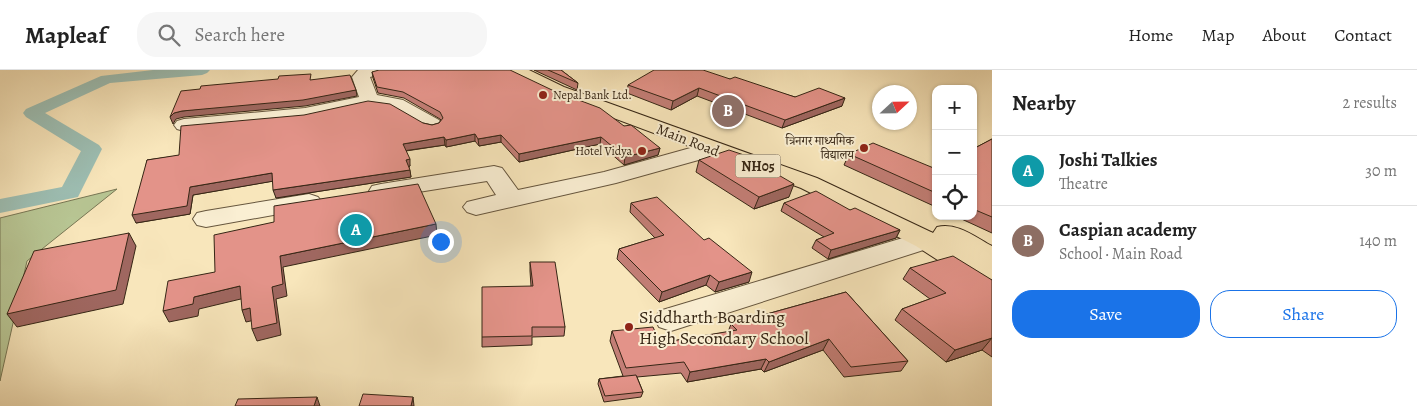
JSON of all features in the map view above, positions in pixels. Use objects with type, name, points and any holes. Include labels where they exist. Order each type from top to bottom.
[{"type":"main road","name":"Main Road","points":[[516,70],[558,91],[712,150],[809,183],[926,240],[992,280]]},
{"type":"main road","name":"Main Road","points":[[535,70],[591,94],[829,176],[963,241],[992,258]]},
{"type":"street","points":[[369,100],[361,77],[364,73],[377,70]]},
{"type":"street","points":[[184,125],[305,114],[369,100],[396,104],[432,124]]},
{"type":"street","points":[[476,207],[608,178],[712,150]]},
{"type":"street","points":[[358,195],[494,172],[511,199]]},
{"type":"street","points":[[206,220],[328,200]]},
{"type":"street","points":[[671,320],[926,240]]},
{"type":"green space","points":[[117,189],[27,261],[0,381],[0,218]]},
{"type":"building","points":[[379,70],[510,70],[552,90],[600,108],[624,126],[631,125],[660,148],[625,157],[601,137],[519,154],[501,135],[478,139],[475,134],[446,140],[444,137],[403,144],[410,159],[406,160],[410,170],[273,190],[272,173],[190,187],[187,206],[132,215],[147,160],[179,155],[181,126],[304,115],[368,101],[390,104],[423,123],[432,125],[439,123],[443,118],[440,112],[403,92],[377,87],[372,72]]},
{"type":"building","points":[[548,70],[561,70],[578,83]]},
{"type":"building","points":[[654,70],[703,70],[730,79],[735,77],[795,97],[819,88],[845,98],[785,120],[699,88],[673,101],[628,85]]},
{"type":"building","points":[[311,74],[310,80],[350,75],[356,90],[303,100],[182,111],[174,113],[170,117],[181,91],[200,89],[201,86]]},
{"type":"building","points":[[992,139],[992,217],[977,211],[977,147]]},
{"type":"building","points":[[873,143],[932,167],[932,191],[849,154]]},
{"type":"building","points":[[729,150],[744,155],[794,184],[759,197],[699,160]]},
{"type":"building","points":[[418,184],[436,224],[280,256],[283,284],[272,287],[277,323],[252,329],[250,308],[242,310],[240,286],[194,297],[193,304],[163,311],[168,281],[215,272],[214,235],[274,222],[274,206]]},
{"type":"building","points":[[816,191],[850,210],[855,208],[900,230],[831,250],[816,240],[834,233],[784,203]]},
{"type":"building","points":[[657,197],[704,240],[709,238],[752,272],[719,282],[710,275],[662,292],[619,249],[664,235],[631,203]]},
{"type":"building","points":[[129,233],[116,290],[7,314],[34,251]]},
{"type":"building","points":[[953,256],[992,280],[992,338],[955,350],[902,309],[946,293],[910,268]]},
{"type":"building","points":[[530,262],[555,262],[565,327],[532,327],[532,336],[482,337],[482,287],[533,286]]},
{"type":"building","points":[[846,292],[908,361],[851,367],[829,339],[769,362],[766,359],[690,372],[684,362],[626,368],[612,331],[653,327],[660,343],[737,330],[731,324]]},
{"type":"building","points":[[636,375],[643,392],[605,396],[599,379]]},
{"type":"building","points":[[363,394],[413,397],[411,406],[359,406]]},
{"type":"building","points":[[317,397],[314,406],[235,406],[238,399]]},
{"type":"waterway","points":[[0,206],[70,192],[92,149],[32,113],[107,79],[202,70]]},
{"type":"place","name":"Nepal Bank Ltd.","points":[[543,95]]},
{"type":"place","name":"Caspian academy","points":[[728,111]]},
{"type":"place","name":"त्रिनगर माध्यमिक विद्यालय","points":[[864,148]]},
{"type":"place","name":"Hotel Vidya","points":[[642,151]]},
{"type":"place","name":"Joshi Talkies","points":[[356,230]]},
{"type":"place","name":"Siddharth Boarding High Secondary School","points":[[629,327]]}]
